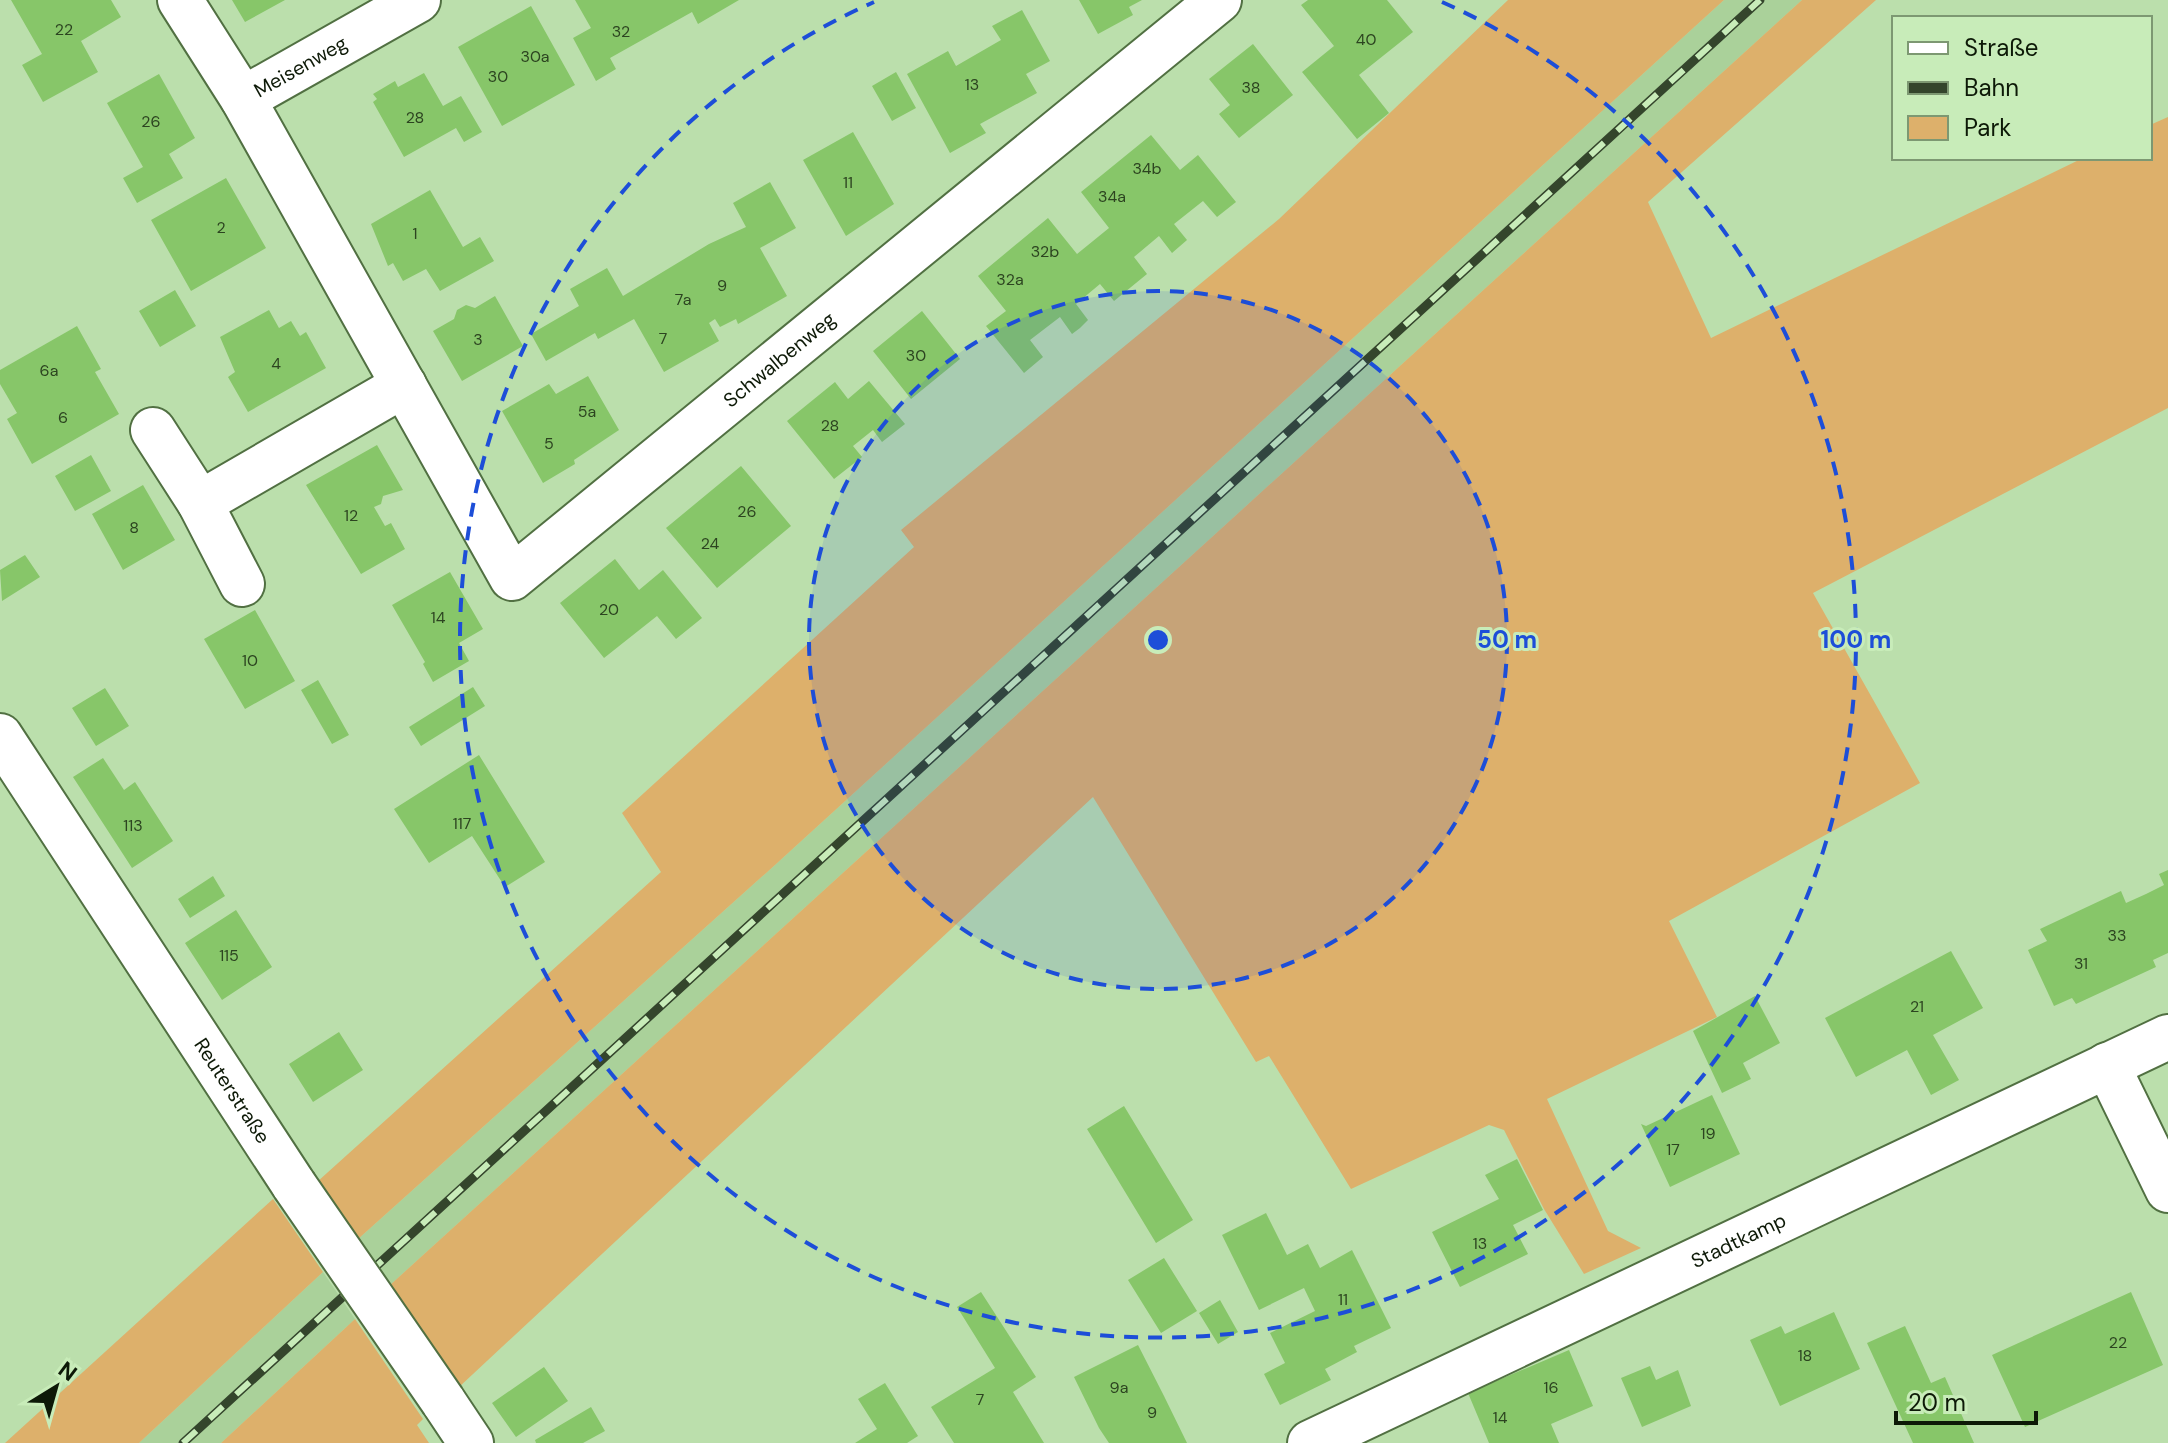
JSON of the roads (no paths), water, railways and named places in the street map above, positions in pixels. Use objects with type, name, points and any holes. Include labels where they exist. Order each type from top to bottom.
[{"type":"street","name":"Meisenweg","points":[[180,0],[243,99],[418,0]]},
{"type":"street","name":"Schwalbenweg","points":[[243,99],[512,578],[1219,0]]},
{"type":"street","points":[[200,503],[404,385]]},
{"type":"street","points":[[153,430],[200,503],[242,584]]},
{"type":"street","name":"Reuterstraße","points":[[0,736],[294,1185],[471,1443]]},
{"type":"street","name":"Stadtkamp","points":[[1310,1443],[2168,1037]]},
{"type":"street","points":[[2107,1065],[2168,1190]]},
{"type":"railway","points":[[183,1443],[1760,0]]}]
